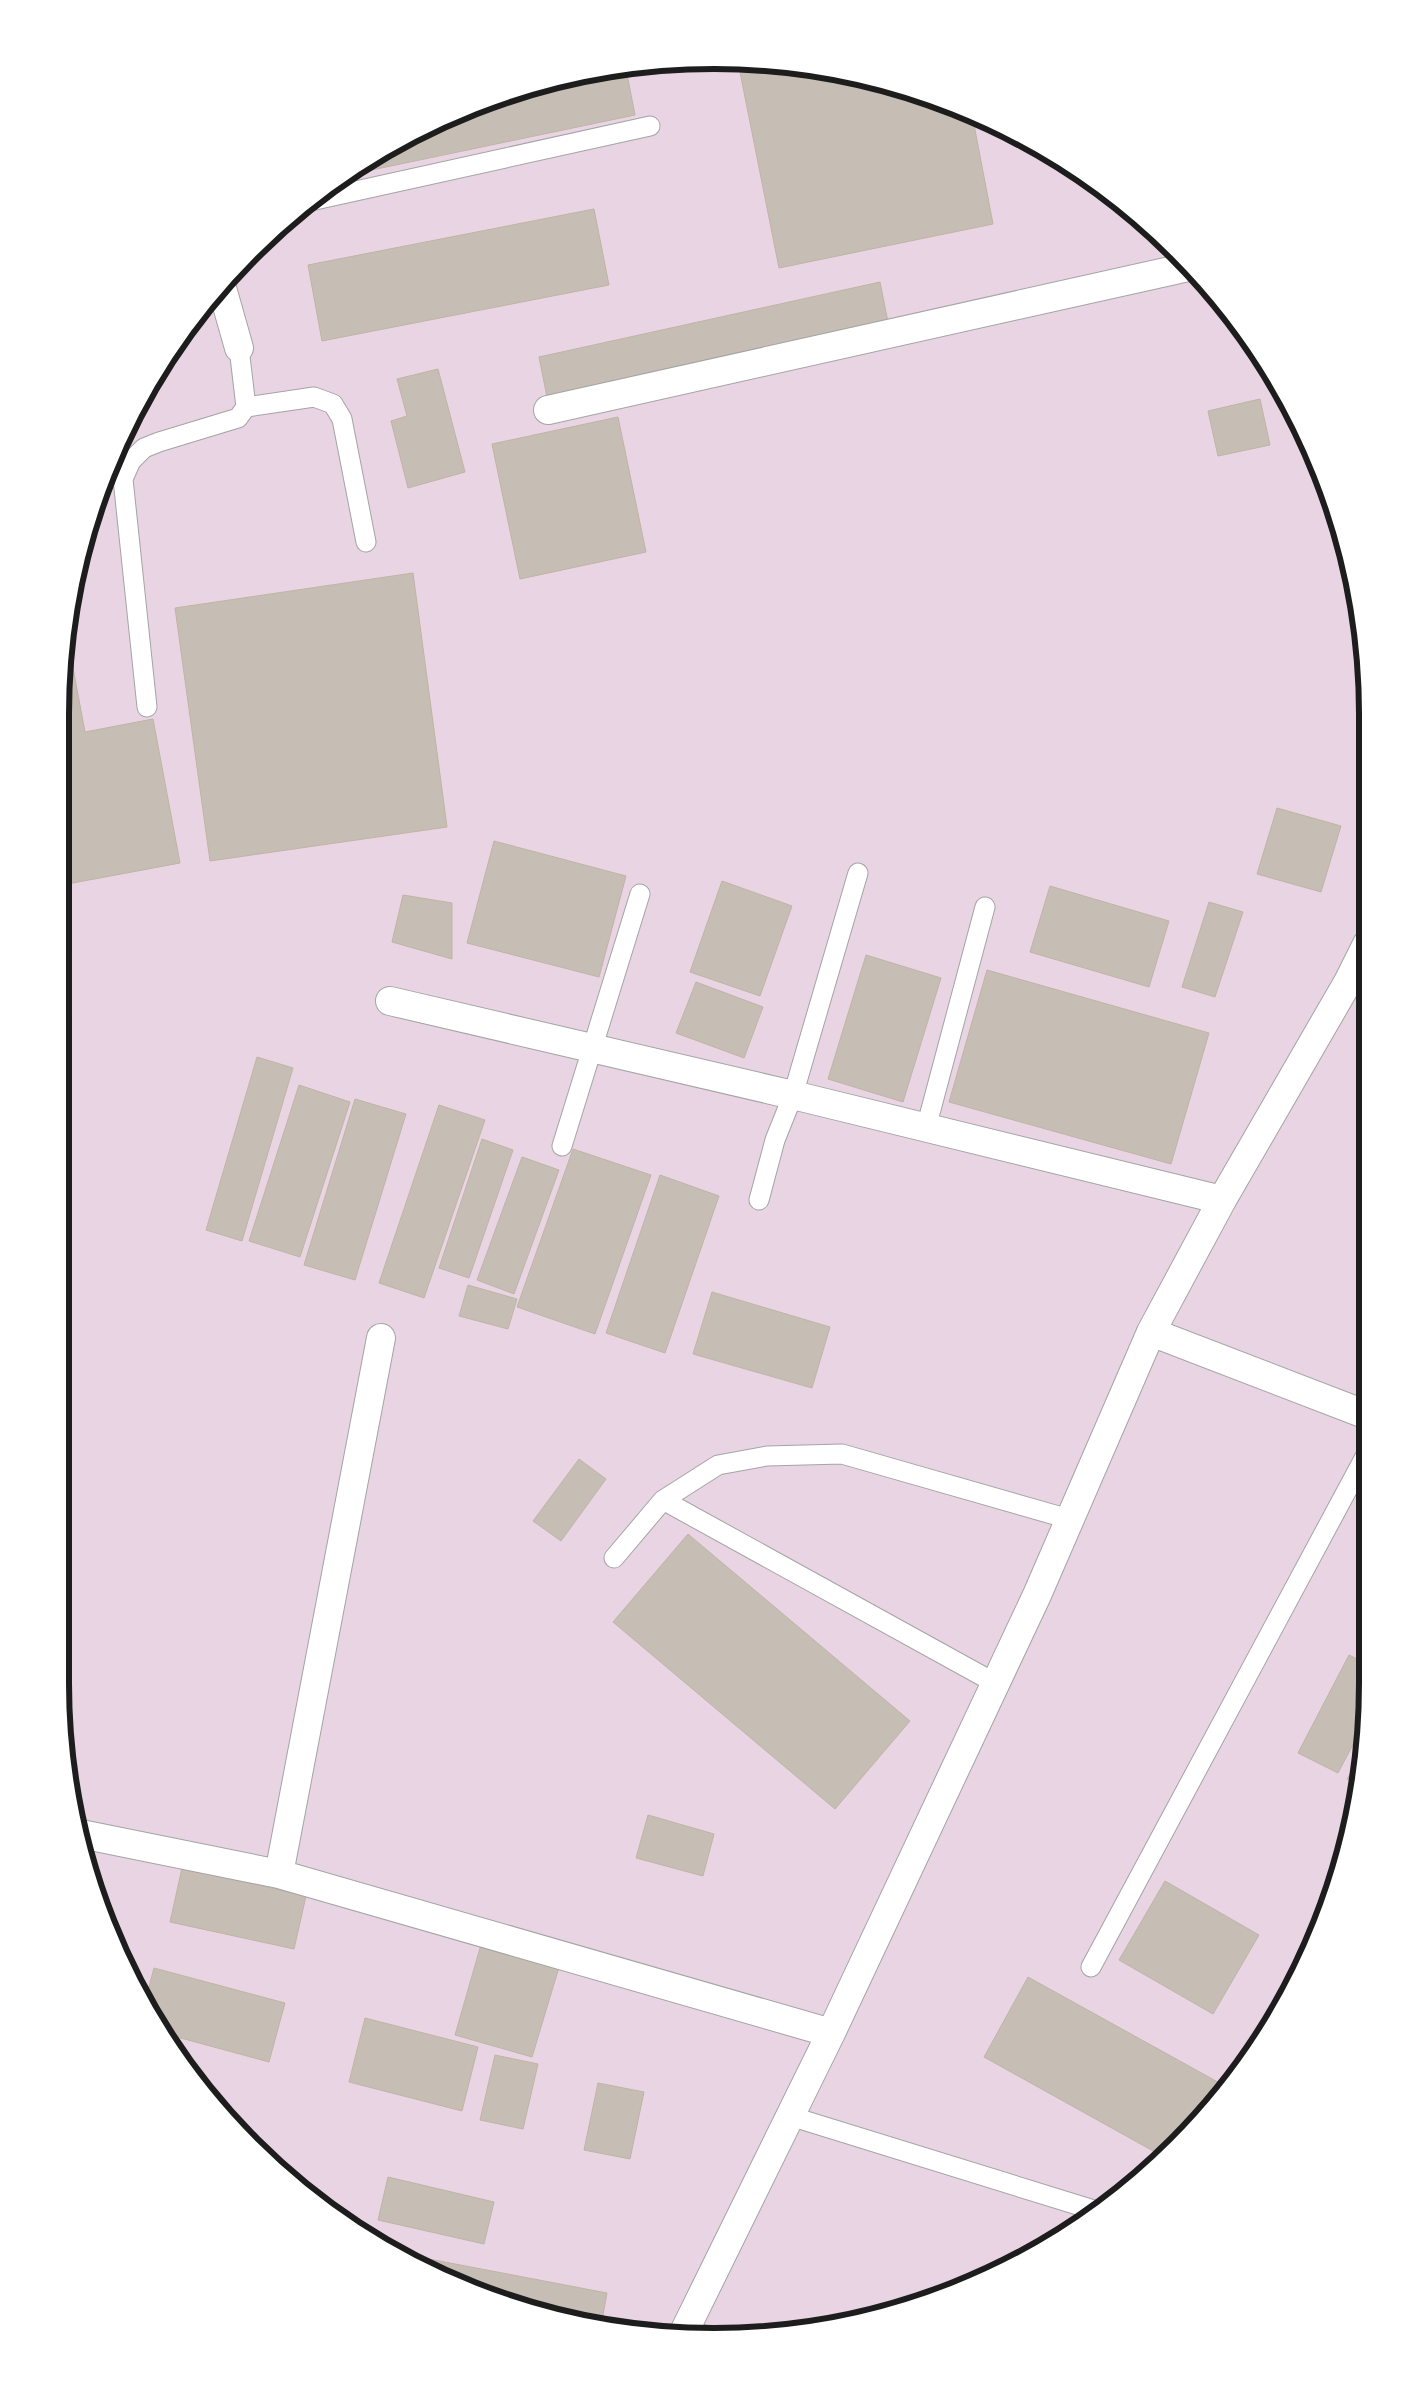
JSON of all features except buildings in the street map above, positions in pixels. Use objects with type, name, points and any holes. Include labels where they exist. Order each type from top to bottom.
[{"type":"street","points":[[548,410],[1180,269]]},
{"type":"street","points":[[222,298],[238,348]]},
{"type":"street","points":[[695,2328],[790,2116],[831,2033],[995,1683],[1151,1332],[1222,1200],[1359,960]]},
{"type":"street","points":[[390,1002],[793,1095],[1222,1200]]},
{"type":"street","points":[[1151,1332],[1359,1411]]},
{"type":"street","points":[[279,1874],[381,1338]]},
{"type":"street","points":[[87,1835],[279,1874],[831,2033]]},
{"type":"lane","points":[[328,197],[650,126]]},
{"type":"lane","points":[[147,707],[123,479],[131,461],[144,448],[238,418],[246,407],[238,348]]},
{"type":"lane","points":[[246,407],[314,397],[332,404],[342,420],[366,542]]},
{"type":"lane","points":[[759,1200],[775,1140],[793,1095],[858,873]]},
{"type":"lane","points":[[562,1146],[640,894]]},
{"type":"lane","points":[[926,1128],[985,907]]},
{"type":"lane","points":[[614,1558],[663,1500],[718,1465],[767,1456],[842,1454],[1069,1519]]},
{"type":"lane","points":[[1091,1966],[1359,1468]]},
{"type":"lane","points":[[663,1500],[995,1683]]},
{"type":"lane","points":[[790,2116],[1088,2208]]},
{"type":"shaded area","points":[[714,69],[798,74],[840,81],[921,103],[961,118],[1037,155],[1072,177],[1107,202],[1170,258],[1226,321],[1273,391],[1293,429],[1325,507],[1347,588],[1354,630],[1359,714],[1358,1725],[1347,1809],[1325,1890],[1293,1968],[1273,2006],[1251,2041],[1226,2076],[1199,2108],[1170,2139],[1107,2195],[1037,2242],[961,2279],[921,2294],[840,2316],[756,2327],[672,2327],[630,2323],[588,2316],[547,2306],[507,2294],[429,2262],[391,2242],[356,2220],[321,2195],[289,2168],[258,2139],[202,2076],[155,2006],[118,1930],[103,1890],[81,1809],[70,1725],[70,672],[81,588],[103,507],[135,429],[155,391],[177,356],[202,321],[258,258],[321,202],[356,177],[391,155],[467,118],[507,103],[588,81],[672,70]]}]
